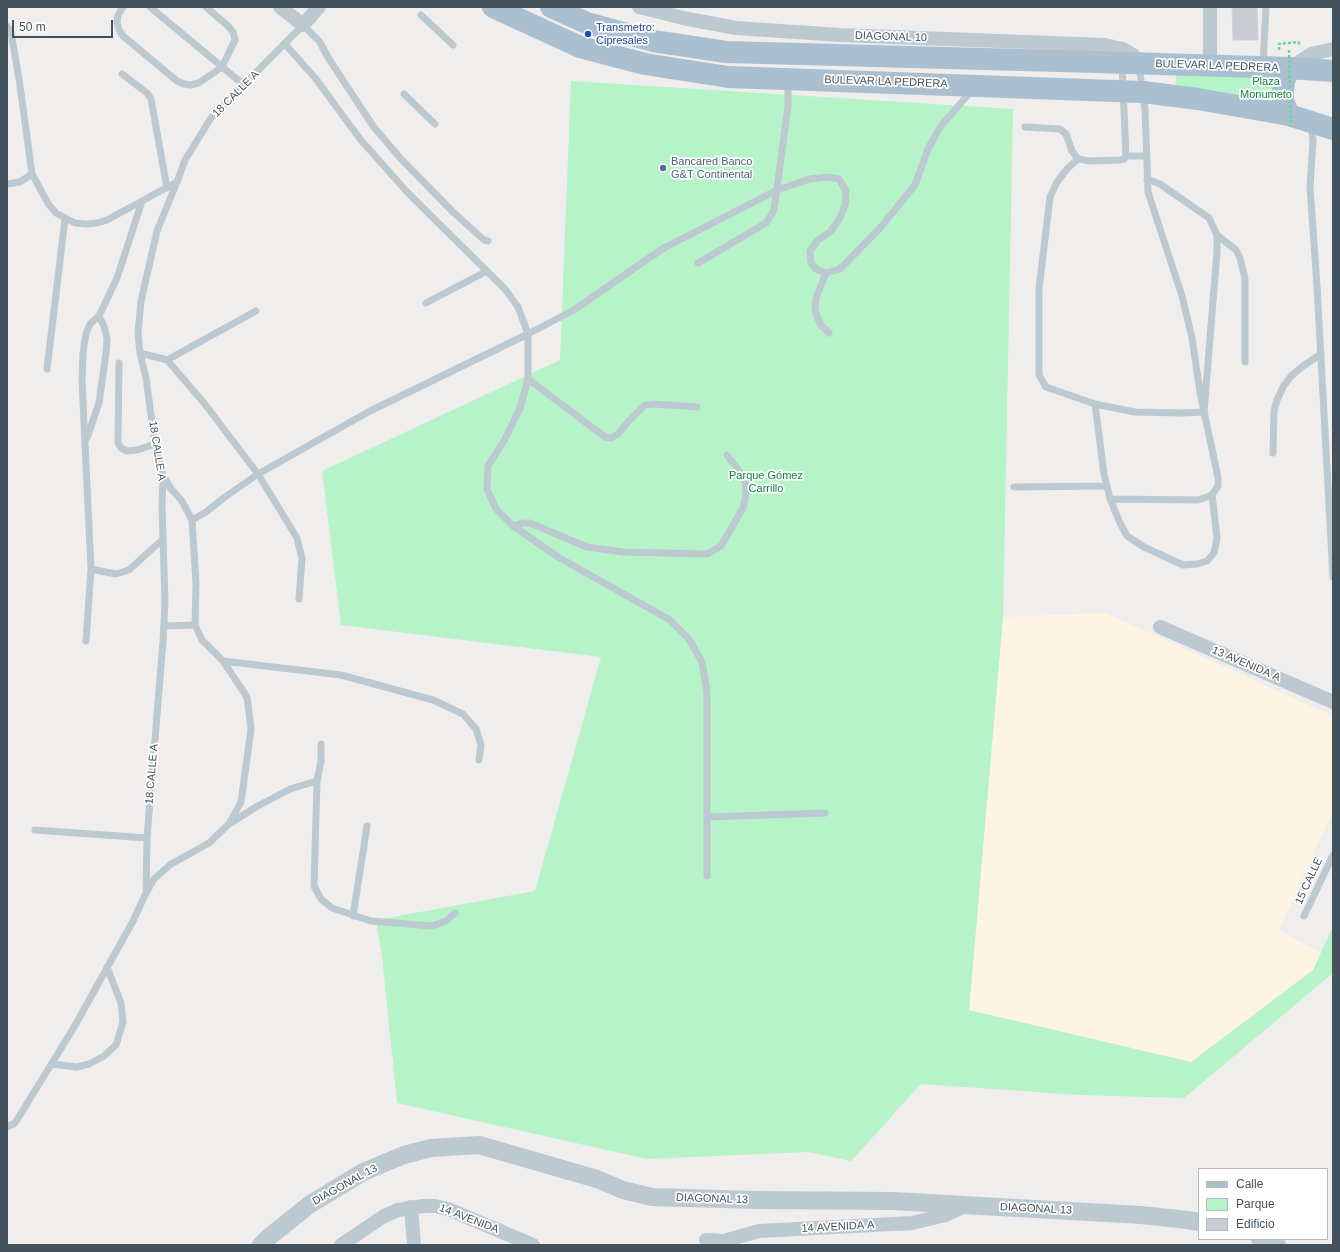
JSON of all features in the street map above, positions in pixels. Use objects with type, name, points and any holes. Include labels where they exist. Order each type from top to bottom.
[{"type":"main road","name":"BULEVAR LA PEDRERA","points":[[551,7],[588,23],[652,41],[726,52],[1263,68],[1289,59],[1333,71]]},
{"type":"main road","name":"BULEVAR LA PEDRERA","points":[[500,9],[580,47],[645,64],[728,77],[788,78],[1133,92],[1198,99],[1333,129]]},
{"type":"main road","points":[[1289,59],[1284,81],[1283,101],[1297,121]]},
{"type":"street","points":[[280,7],[303,25]]},
{"type":"street","name":"18 CALLE A","points":[[303,25],[319,7]]},
{"type":"street","name":"DIAGONAL 10","points":[[639,7],[683,18],[736,28],[840,35],[1105,45],[1123,49],[1133,55],[1130,63]]},
{"type":"street","points":[[1210,7],[1210,66]]},
{"type":"street","points":[[1289,59],[1333,49]]},
{"type":"street","name":"13 AVENIDA A","points":[[1160,627],[1333,702]]},
{"type":"street","name":"DIAGONAL 13","points":[[261,1245],[309,1205],[363,1172],[404,1155],[431,1148],[479,1144],[597,1179],[623,1190],[652,1197],[756,1200],[893,1200],[1141,1215],[1198,1222]]},
{"type":"street","name":"14 AVENIDA A","points":[[701,1243],[724,1241],[759,1231],[912,1223],[946,1215],[959,1204]]},
{"type":"street","name":"14 AVENIDA","points":[[341,1245],[384,1216],[398,1210],[411,1207],[435,1206],[448,1209],[533,1245]]},
{"type":"street","points":[[411,1207],[414,1245]]},
{"type":"street","points":[[1263,1240],[1277,1245]]},
{"type":"lane","points":[[123,7],[118,14],[117,22],[119,30],[123,36],[177,81],[190,85],[199,83],[222,67],[235,40],[233,32],[228,26],[206,7]]},
{"type":"lane","points":[[150,7],[244,85]]},
{"type":"lane","points":[[1263,68],[1266,7]]},
{"type":"lane","points":[[420,15],[453,45]]},
{"type":"lane","points":[[303,25],[319,41],[329,59],[373,126],[401,159],[453,212],[484,240],[488,241]]},
{"type":"lane","name":"18 CALLE A","points":[[7,1127],[15,1123],[73,1029],[133,921],[146,893],[146,838],[165,602],[163,475],[155,444],[138,333],[141,300],[156,230],[185,160],[211,118],[303,25]]},
{"type":"lane","points":[[7,26],[11,32],[20,85],[32,174],[49,205],[56,213],[75,223],[97,223],[107,220],[177,182]]},
{"type":"lane","points":[[285,44],[316,79],[360,139],[408,192],[506,288],[518,307],[528,334],[528,379],[520,408],[505,439],[488,466],[487,489],[496,509],[512,526],[558,558],[670,620],[689,639],[702,662],[707,692],[707,876]]},
{"type":"lane","points":[[1095,404],[1104,474],[1110,499],[1127,536],[1144,547],[1183,565],[1198,564],[1207,560],[1214,553],[1217,538],[1212,496],[1218,486],[1218,478],[1204,412],[1192,338],[1182,296],[1148,192],[1146,156],[1133,92],[1130,63]]},
{"type":"lane","points":[[1126,156],[1133,92],[1130,63]]},
{"type":"lane","points":[[122,74],[147,93],[151,99],[167,188]]},
{"type":"lane","points":[[698,263],[766,223],[774,210],[788,106],[788,78]]},
{"type":"lane","points":[[192,520],[206,512],[224,497],[258,474],[370,411],[574,310],[662,249],[777,190],[810,179],[827,177],[839,179],[846,191],[845,204],[840,218],[831,230],[817,241],[810,251],[811,263],[816,269],[826,273],[840,269],[880,228],[915,186],[928,149],[940,127],[976,85]]},
{"type":"lane","points":[[404,94],[435,124]]},
{"type":"lane","points":[[1297,121],[1313,141],[1310,187],[1333,577]]},
{"type":"lane","points":[[1025,127],[1060,129],[1066,134],[1072,151],[1078,159],[1090,162],[1120,160],[1124,159],[1126,156],[1146,156]]},
{"type":"lane","points":[[1078,159],[1057,182],[1050,197],[1039,289],[1039,375],[1046,387],[1095,404],[1135,412],[1204,412]]},
{"type":"lane","points":[[7,184],[20,182],[32,174]]},
{"type":"lane","points":[[1147,179],[1160,184],[1209,218],[1217,235],[1217,252],[1204,412]]},
{"type":"lane","points":[[86,641],[91,569],[82,381],[83,353],[86,334],[90,324],[99,316],[118,278],[142,201]]},
{"type":"lane","points":[[47,369],[65,219]]},
{"type":"lane","points":[[1217,235],[1236,250],[1240,258],[1245,279],[1245,362]]},
{"type":"lane","points":[[426,303],[487,271]]},
{"type":"lane","points":[[826,273],[816,298],[815,308],[816,317],[829,333]]},
{"type":"lane","points":[[167,360],[256,311]]},
{"type":"lane","points":[[86,440],[94,422],[99,403],[106,353],[107,340],[104,326],[99,316]]},
{"type":"lane","points":[[140,353],[167,360],[204,402],[258,474],[297,538],[302,558],[299,599]]},
{"type":"lane","points":[[1273,453],[1274,411],[1283,387],[1291,376],[1321,354]]},
{"type":"lane","points":[[119,363],[118,443],[121,448],[127,451],[137,450],[155,444]]},
{"type":"lane","points":[[528,379],[605,437],[611,438],[618,434],[645,405],[654,404],[697,407]]},
{"type":"lane","points":[[512,526],[530,523],[587,547],[623,552],[707,554],[721,546],[743,508],[746,494],[745,479],[727,455]]},
{"type":"lane","points":[[163,475],[171,489],[182,501],[192,520],[196,584],[195,625],[202,640],[223,661],[247,697],[251,729],[241,802],[229,824]]},
{"type":"lane","points":[[1014,487],[1107,486]]},
{"type":"lane","points":[[1110,499],[1198,500],[1212,496]]},
{"type":"lane","points":[[91,569],[116,574],[129,570],[163,539]]},
{"type":"lane","points":[[164,626],[195,625]]},
{"type":"lane","points":[[223,661],[341,675],[432,700],[463,714],[476,729],[481,745],[479,760]]},
{"type":"lane","points":[[321,744],[321,761],[317,780],[314,886],[321,899],[332,908],[371,921],[432,926],[446,921],[455,913]]},
{"type":"lane","points":[[146,893],[154,879],[171,864],[209,843],[229,824],[256,807],[290,789],[317,780]]},
{"type":"lane","points":[[708,817],[825,813]]},
{"type":"lane","points":[[353,916],[367,826]]},
{"type":"lane","points":[[35,830],[146,838]]},
{"type":"lane","name":"15 CALLE","points":[[1304,916],[1333,855]]},
{"type":"lane","points":[[52,1064],[77,1066],[89,1064],[104,1056],[116,1045],[123,1022],[121,1003],[107,967]]},
{"type":"path","points":[[1297,121],[1289,59],[1279,50],[1279,44],[1298,42]]},
{"type":"shaded area","points":[[1106,613],[1333,716],[1333,811],[1279,930],[1321,953],[1313,970],[1191,1062],[969,1010],[1003,617]]},
{"type":"green space","name":"Plaza Monumeto","points":[[1177,69],[1280,77],[1280,103],[1175,89]]},
{"type":"green space","name":"Parque Gómez Carrillo","points":[[571,81],[1013,109],[1003,617],[969,1010],[1191,1062],[1313,970],[1333,926],[1333,973],[1184,1098],[1079,1095],[921,1084],[851,1161],[808,1152],[647,1159],[397,1103],[382,956],[376,920],[535,891],[601,657],[341,625],[322,471],[560,360]]},
{"type":"building","points":[[1232,7],[1257,7],[1258,40],[1233,40]]},
{"type":"place","name":"Transmetro: Cipresales","points":[[588,34]]},
{"type":"place","name":"Bancared Banco G&T Continental","points":[[663,168]]}]
